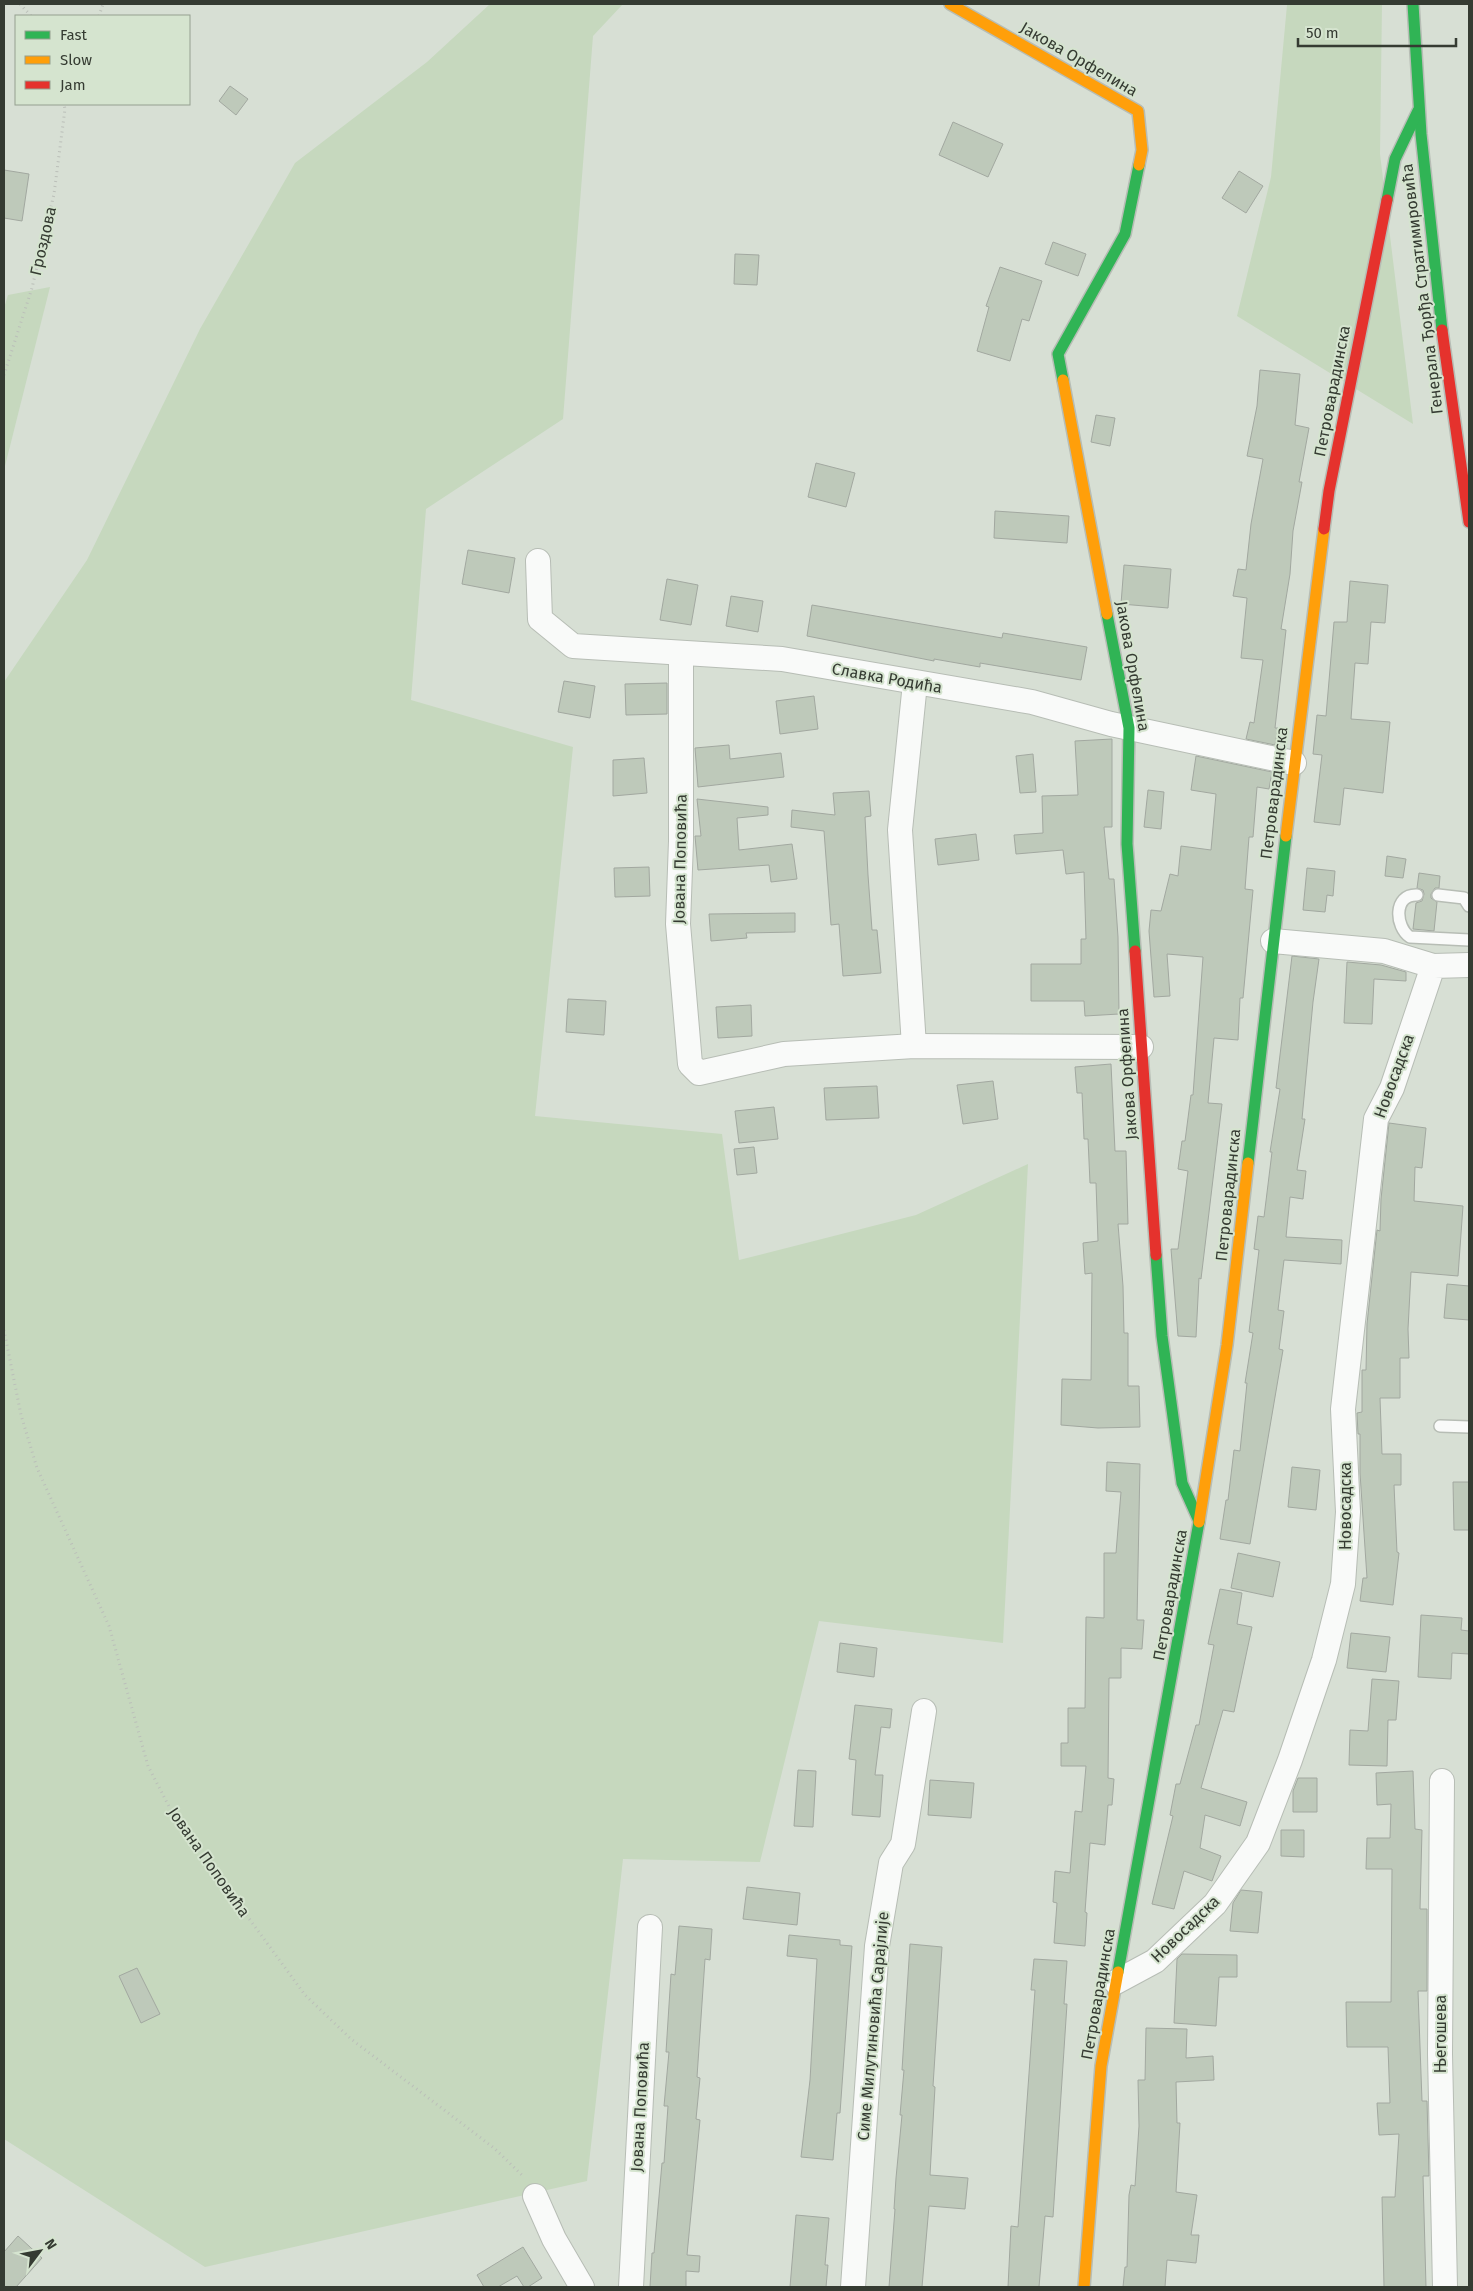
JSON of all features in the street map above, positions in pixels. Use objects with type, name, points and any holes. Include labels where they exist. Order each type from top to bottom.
[{"type":"street","name":"Јакова Орфелина","points":[[950,4],[1138,111],[1142,150],[1126,234],[1058,354],[1129,728],[1128,844],[1162,1336],[1182,1483],[1199,1521]]},
{"type":"street","name":"Генерала Ђорђа Стратимировића","points":[[1413,4],[1418,111],[1430,233],[1469,522]]},
{"type":"street","name":"Петроварадинска","points":[[1084,2287],[1102,2066],[1199,1521],[1228,1345],[1294,763],[1329,490],[1395,159],[1418,111]]},
{"type":"street","name":"Славка Родића","points":[[538,561],[540,619],[573,646],[782,659],[1032,702],[1129,728],[1294,763]]},
{"type":"street","name":"Јована Поповића","points":[[681,654],[681,832],[678,924],[690,1064],[699,1073],[784,1054],[914,1046]]},
{"type":"street","points":[[915,683],[900,830],[914,1046],[1142,1047]]},
{"type":"street","points":[[1273,941],[1384,951],[1433,966],[1469,965]]},
{"type":"street","name":"Новосадска","points":[[1116,1982],[1155,1961],[1215,1904],[1258,1843],[1290,1760],[1324,1660],[1343,1584],[1348,1512],[1343,1409],[1376,1119],[1392,1088],[1433,966]]},
{"type":"street","name":"Симе Милутиновића Сарајлије","points":[[853,2287],[877,1946],[891,1863],[903,1844],[924,1711]]},
{"type":"street","name":"Његошева","points":[[1442,1781],[1440,2054],[1446,2287]]},
{"type":"street","name":"Јована Поповића","points":[[630,2287],[650,1927]]},
{"type":"street","points":[[535,2196],[554,2240],[582,2287]]},
{"type":"lane","points":[[1417,895],[1408,895],[1402,898],[1400,904],[1401,926],[1404,933],[1410,937],[1469,940]]},
{"type":"lane","points":[[1438,895],[1464,898],[1469,906]]},
{"type":"lane","points":[[1440,1426],[1469,1427]]},
{"type":"path","points":[[20,4],[30,15]]},
{"type":"path","name":"Гроздова","points":[[4,375],[32,288],[54,194],[66,105]]},
{"type":"path","name":"Јована Поповића","points":[[4,1330],[21,1415],[37,1468],[109,1626],[148,1766],[174,1816],[305,1995],[351,2039],[494,2148],[523,2175],[535,2196]]},
{"type":"green space","points":[[490,4],[623,4],[593,36],[563,419],[426,509],[411,700],[573,747],[535,1116],[722,1134],[739,1260],[916,1215],[1028,1164],[1003,1643],[819,1621],[760,1862],[623,1859],[587,2181],[205,2267],[4,2139],[4,682],[87,560],[200,329],[295,163],[427,62]]},
{"type":"green space","points":[[1285,4],[1382,4],[1380,154],[1413,424],[1237,316],[1271,177],[1287,5]]},
{"type":"green space","points":[[50,287],[4,470],[4,308],[8,295]]},
{"type":"building","points":[[230,86],[248,99],[236,115],[219,101]]},
{"type":"building","points":[[953,122],[1003,144],[988,177],[939,155]]},
{"type":"building","points":[[4,170],[29,174],[22,221],[4,218]]},
{"type":"building","points":[[1239,171],[1263,186],[1246,213],[1222,198]]},
{"type":"building","points":[[1053,242],[1086,254],[1078,276],[1045,264]]},
{"type":"building","points":[[735,254],[759,255],[757,285],[734,284]]},
{"type":"building","points":[[1000,267],[1042,281],[1029,321],[1022,319],[1010,361],[977,351],[989,307],[986,306]]},
{"type":"building","points":[[1260,370],[1300,374],[1295,425],[1309,428],[1299,482],[1302,482],[1293,531],[1290,574],[1281,629],[1286,630],[1275,728],[1278,728],[1275,745],[1246,739],[1250,722],[1254,723],[1263,660],[1241,658],[1247,598],[1233,596],[1238,569],[1246,570],[1251,524],[1263,459],[1247,456],[1257,406]]},
{"type":"building","points":[[1096,415],[1115,418],[1110,446],[1091,442]]},
{"type":"building","points":[[816,463],[855,473],[846,507],[808,497]]},
{"type":"building","points":[[995,511],[1069,516],[1067,543],[994,538]]},
{"type":"building","points":[[468,550],[515,558],[509,593],[462,584]]},
{"type":"building","points":[[1124,565],[1171,569],[1168,608],[1121,604]]},
{"type":"building","points":[[667,579],[698,585],[691,625],[660,620]]},
{"type":"building","points":[[1350,581],[1388,585],[1385,623],[1371,622],[1368,664],[1355,663],[1351,719],[1390,722],[1383,793],[1344,788],[1340,825],[1314,822],[1322,755],[1313,754],[1317,715],[1326,716],[1334,622],[1347,622]]},
{"type":"building","points":[[731,596],[763,601],[758,632],[726,626]]},
{"type":"building","points":[[812,605],[1002,638],[1003,633],[1087,647],[1081,680],[980,663],[980,667],[934,659],[934,661],[807,636]]},
{"type":"building","points":[[564,681],[595,686],[590,718],[558,712]]},
{"type":"building","points":[[667,683],[667,714],[626,715],[625,684]]},
{"type":"building","points":[[814,696],[818,729],[780,734],[776,701]]},
{"type":"building","points":[[1112,739],[1112,827],[1104,827],[1109,879],[1114,879],[1118,937],[1119,1014],[1085,1016],[1084,1001],[1031,1001],[1031,964],[1081,964],[1081,939],[1086,939],[1084,872],[1066,874],[1063,850],[1016,854],[1014,835],[1043,833],[1042,796],[1078,795],[1075,741]]},
{"type":"building","points":[[729,745],[730,759],[781,753],[784,777],[698,787],[695,748]]},
{"type":"building","points":[[1033,754],[1036,792],[1020,793],[1016,756]]},
{"type":"building","points":[[1196,756],[1272,772],[1269,789],[1257,787],[1253,837],[1249,837],[1245,889],[1253,890],[1243,998],[1240,998],[1238,1040],[1214,1038],[1208,1103],[1222,1104],[1201,1279],[1199,1278],[1196,1337],[1178,1336],[1171,1249],[1178,1249],[1188,1171],[1178,1169],[1182,1141],[1185,1141],[1191,1095],[1193,1095],[1203,957],[1167,954],[1170,996],[1154,997],[1149,931],[1151,910],[1161,911],[1170,874],[1178,876],[1181,846],[1211,850],[1216,794],[1191,790]]},
{"type":"building","points":[[644,758],[647,793],[613,796],[613,760]]},
{"type":"building","points":[[1148,790],[1164,792],[1161,829],[1144,827]]},
{"type":"building","points":[[869,791],[871,816],[865,817],[868,875],[872,930],[877,930],[881,973],[843,976],[839,924],[831,925],[824,831],[791,827],[792,810],[835,815],[833,793]]},
{"type":"building","points":[[697,799],[768,807],[768,815],[737,818],[739,850],[792,844],[797,879],[771,882],[769,865],[698,870],[695,836],[701,836]]},
{"type":"building","points":[[976,834],[979,860],[938,865],[935,839]]},
{"type":"building","points":[[1387,856],[1406,859],[1403,878],[1385,876]]},
{"type":"building","points":[[649,867],[650,896],[615,897],[614,868]]},
{"type":"building","points":[[1307,868],[1335,871],[1333,896],[1327,895],[1325,912],[1303,910]]},
{"type":"building","points":[[1419,873],[1440,876],[1439,888],[1435,888],[1431,894],[1431,898],[1437,902],[1434,931],[1413,929],[1416,903],[1422,901],[1424,894],[1423,890],[1417,888]]},
{"type":"building","points":[[795,913],[795,932],[746,933],[747,938],[711,941],[709,914]]},
{"type":"building","points":[[1292,956],[1319,959],[1302,1119],[1305,1119],[1297,1170],[1306,1171],[1303,1199],[1290,1197],[1286,1237],[1342,1240],[1341,1264],[1284,1260],[1278,1310],[1284,1311],[1279,1349],[1283,1350],[1250,1544],[1220,1539],[1226,1500],[1228,1500],[1234,1450],[1240,1451],[1247,1383],[1245,1383],[1253,1333],[1249,1332],[1259,1250],[1254,1249],[1258,1216],[1264,1217],[1272,1152],[1270,1152],[1280,1089],[1276,1088]]},
{"type":"building","points":[[1347,962],[1381,965],[1406,972],[1406,981],[1374,979],[1372,1024],[1344,1023]]},
{"type":"building","points":[[568,999],[606,1001],[604,1035],[566,1032]]},
{"type":"building","points":[[751,1005],[752,1036],[718,1038],[716,1007]]},
{"type":"building","points":[[1111,1064],[1115,1151],[1126,1151],[1128,1224],[1118,1224],[1123,1286],[1124,1333],[1128,1333],[1128,1386],[1139,1386],[1140,1427],[1098,1428],[1061,1425],[1062,1379],[1091,1380],[1092,1273],[1085,1274],[1083,1243],[1098,1241],[1096,1183],[1090,1183],[1088,1139],[1084,1139],[1082,1093],[1077,1093],[1075,1067]]},
{"type":"building","points":[[993,1081],[998,1119],[963,1124],[957,1085]]},
{"type":"building","points":[[877,1086],[879,1118],[826,1120],[824,1088]]},
{"type":"building","points":[[774,1107],[778,1139],[739,1143],[735,1111]]},
{"type":"building","points":[[1389,1123],[1426,1128],[1422,1168],[1415,1167],[1414,1201],[1463,1206],[1458,1276],[1411,1272],[1408,1329],[1409,1358],[1400,1358],[1400,1398],[1380,1398],[1382,1454],[1401,1454],[1401,1485],[1394,1485],[1397,1552],[1399,1553],[1393,1605],[1360,1601],[1363,1578],[1367,1578],[1360,1473],[1360,1434],[1358,1434],[1357,1413],[1362,1412],[1362,1370],[1366,1370],[1367,1324],[1377,1230],[1380,1231],[1381,1199]]},
{"type":"building","points":[[754,1147],[757,1173],[737,1175],[734,1149]]},
{"type":"building","points":[[1447,1284],[1469,1286],[1469,1320],[1444,1318]]},
{"type":"building","points":[[1107,1462],[1140,1464],[1137,1620],[1144,1620],[1142,1649],[1121,1648],[1121,1678],[1109,1678],[1108,1778],[1114,1779],[1112,1805],[1108,1805],[1105,1845],[1090,1843],[1085,1912],[1087,1913],[1085,1946],[1054,1943],[1057,1903],[1053,1902],[1055,1871],[1070,1873],[1075,1811],[1082,1812],[1086,1766],[1061,1766],[1061,1743],[1068,1743],[1068,1708],[1085,1708],[1086,1617],[1104,1618],[1104,1553],[1116,1553],[1121,1492],[1106,1491]]},
{"type":"building","points":[[1292,1467],[1320,1470],[1316,1510],[1288,1507]]},
{"type":"building","points":[[1453,1482],[1469,1482],[1469,1530],[1454,1530]]},
{"type":"building","points":[[1238,1553],[1280,1562],[1273,1597],[1231,1588]]},
{"type":"building","points":[[1220,1589],[1242,1593],[1237,1624],[1252,1627],[1234,1712],[1223,1710],[1201,1788],[1247,1802],[1240,1826],[1205,1815],[1200,1848],[1221,1856],[1212,1881],[1184,1871],[1174,1909],[1152,1904],[1173,1816],[1170,1815],[1176,1784],[1180,1784],[1196,1725],[1199,1725],[1214,1645],[1208,1644]]},
{"type":"building","points":[[1421,1615],[1462,1618],[1461,1630],[1469,1631],[1469,1654],[1452,1653],[1451,1679],[1418,1677]]},
{"type":"building","points":[[1351,1633],[1390,1637],[1386,1672],[1347,1668]]},
{"type":"building","points":[[840,1643],[877,1648],[874,1677],[837,1672]]},
{"type":"building","points":[[1372,1679],[1399,1681],[1396,1720],[1388,1720],[1387,1766],[1349,1765],[1350,1730],[1368,1731]]},
{"type":"building","points":[[855,1705],[892,1709],[890,1728],[881,1727],[875,1775],[883,1775],[880,1817],[852,1815],[856,1760],[849,1759]]},
{"type":"building","points":[[798,1770],[816,1771],[813,1827],[794,1826]]},
{"type":"building","points":[[1413,1771],[1415,1829],[1422,1830],[1420,1909],[1427,1909],[1427,1991],[1418,1991],[1422,2101],[1427,2101],[1429,2176],[1423,2176],[1426,2287],[1384,2287],[1382,2197],[1395,2197],[1399,2134],[1379,2135],[1377,2103],[1390,2103],[1388,2047],[1347,2047],[1346,2002],[1391,2002],[1392,1869],[1366,1869],[1367,1838],[1390,1838],[1391,1804],[1377,1805],[1376,1773]]},
{"type":"building","points":[[1298,1778],[1317,1778],[1317,1812],[1293,1812],[1293,1791]]},
{"type":"building","points":[[930,1780],[974,1783],[971,1818],[928,1815]]},
{"type":"building","points":[[1281,1830],[1304,1830],[1304,1857],[1281,1856]]},
{"type":"building","points":[[747,1887],[800,1893],[797,1925],[743,1919]]},
{"type":"building","points":[[1241,1890],[1262,1892],[1258,1933],[1230,1931],[1233,1903]]},
{"type":"building","points":[[679,1926],[712,1929],[710,1960],[705,1959],[697,2077],[700,2078],[696,2119],[700,2120],[687,2255],[700,2256],[699,2272],[686,2271],[686,2287],[650,2287],[662,2163],[664,2163],[668,2106],[664,2106],[669,2052],[666,2052],[671,1974],[675,1975]]},
{"type":"building","points":[[789,1935],[840,1940],[840,1945],[852,1946],[840,2113],[837,2113],[833,2160],[801,2157],[810,2080],[817,1959],[787,1956]]},
{"type":"building","points":[[910,1944],[942,1947],[933,2086],[935,2087],[930,2175],[968,2178],[965,2209],[929,2206],[922,2287],[889,2287],[902,2115],[900,2115],[904,2070],[902,2070]]},
{"type":"building","points":[[1182,1954],[1237,1955],[1237,1977],[1219,1977],[1216,2026],[1174,2023],[1177,1959]]},
{"type":"building","points":[[1034,1959],[1067,1961],[1064,2004],[1067,2004],[1053,2217],[1045,2216],[1039,2287],[1008,2287],[1011,2226],[1018,2227],[1035,1990],[1031,1990]]},
{"type":"building","points":[[137,1968],[160,2014],[141,2023],[119,1976]]},
{"type":"building","points":[[1146,2028],[1187,2029],[1186,2058],[1213,2056],[1214,2080],[1176,2082],[1177,2123],[1180,2123],[1176,2192],[1197,2195],[1191,2235],[1199,2235],[1196,2263],[1167,2260],[1165,2287],[1123,2287],[1125,2267],[1127,2267],[1129,2195],[1131,2185],[1135,2186],[1139,2126],[1138,2080],[1145,2080]]},
{"type":"building","points":[[796,2215],[829,2218],[825,2265],[828,2265],[826,2287],[790,2287]]},
{"type":"building","points":[[18,2236],[42,2258],[16,2287],[4,2287],[4,2252]]},
{"type":"building","points":[[523,2247],[542,2278],[528,2287],[524,2287],[517,2276],[498,2287],[484,2287],[477,2275]]},
{"type":"traffic: fast","points":[[1413,4],[1421,134],[1442,330]]},
{"type":"traffic: fast","points":[[1387,200],[1395,159],[1418,111]]},
{"type":"traffic: fast","points":[[1063,380],[1058,354],[1125,234],[1139,165]]},
{"type":"traffic: fast","points":[[1107,614],[1129,728],[1127,844],[1135,951]]},
{"type":"traffic: fast","points":[[1248,1163],[1286,836]]},
{"type":"traffic: fast","points":[[1156,1255],[1162,1336],[1182,1483],[1199,1521]]},
{"type":"traffic: fast","points":[[1118,1972],[1199,1522]]},
{"type":"traffic: slow","points":[[950,4],[1138,111],[1142,150],[1139,165]]},
{"type":"traffic: slow","points":[[1063,380],[1107,614]]},
{"type":"traffic: slow","points":[[1286,836],[1324,529]]},
{"type":"traffic: slow","points":[[1199,1522],[1227,1345],[1248,1163]]},
{"type":"traffic: slow","points":[[1084,2287],[1101,2066],[1118,1972]]},
{"type":"traffic: jam","points":[[1324,529],[1329,491],[1387,200]]},
{"type":"traffic: jam","points":[[1442,330],[1469,522]]},
{"type":"traffic: jam","points":[[1135,951],[1156,1255]]}]
